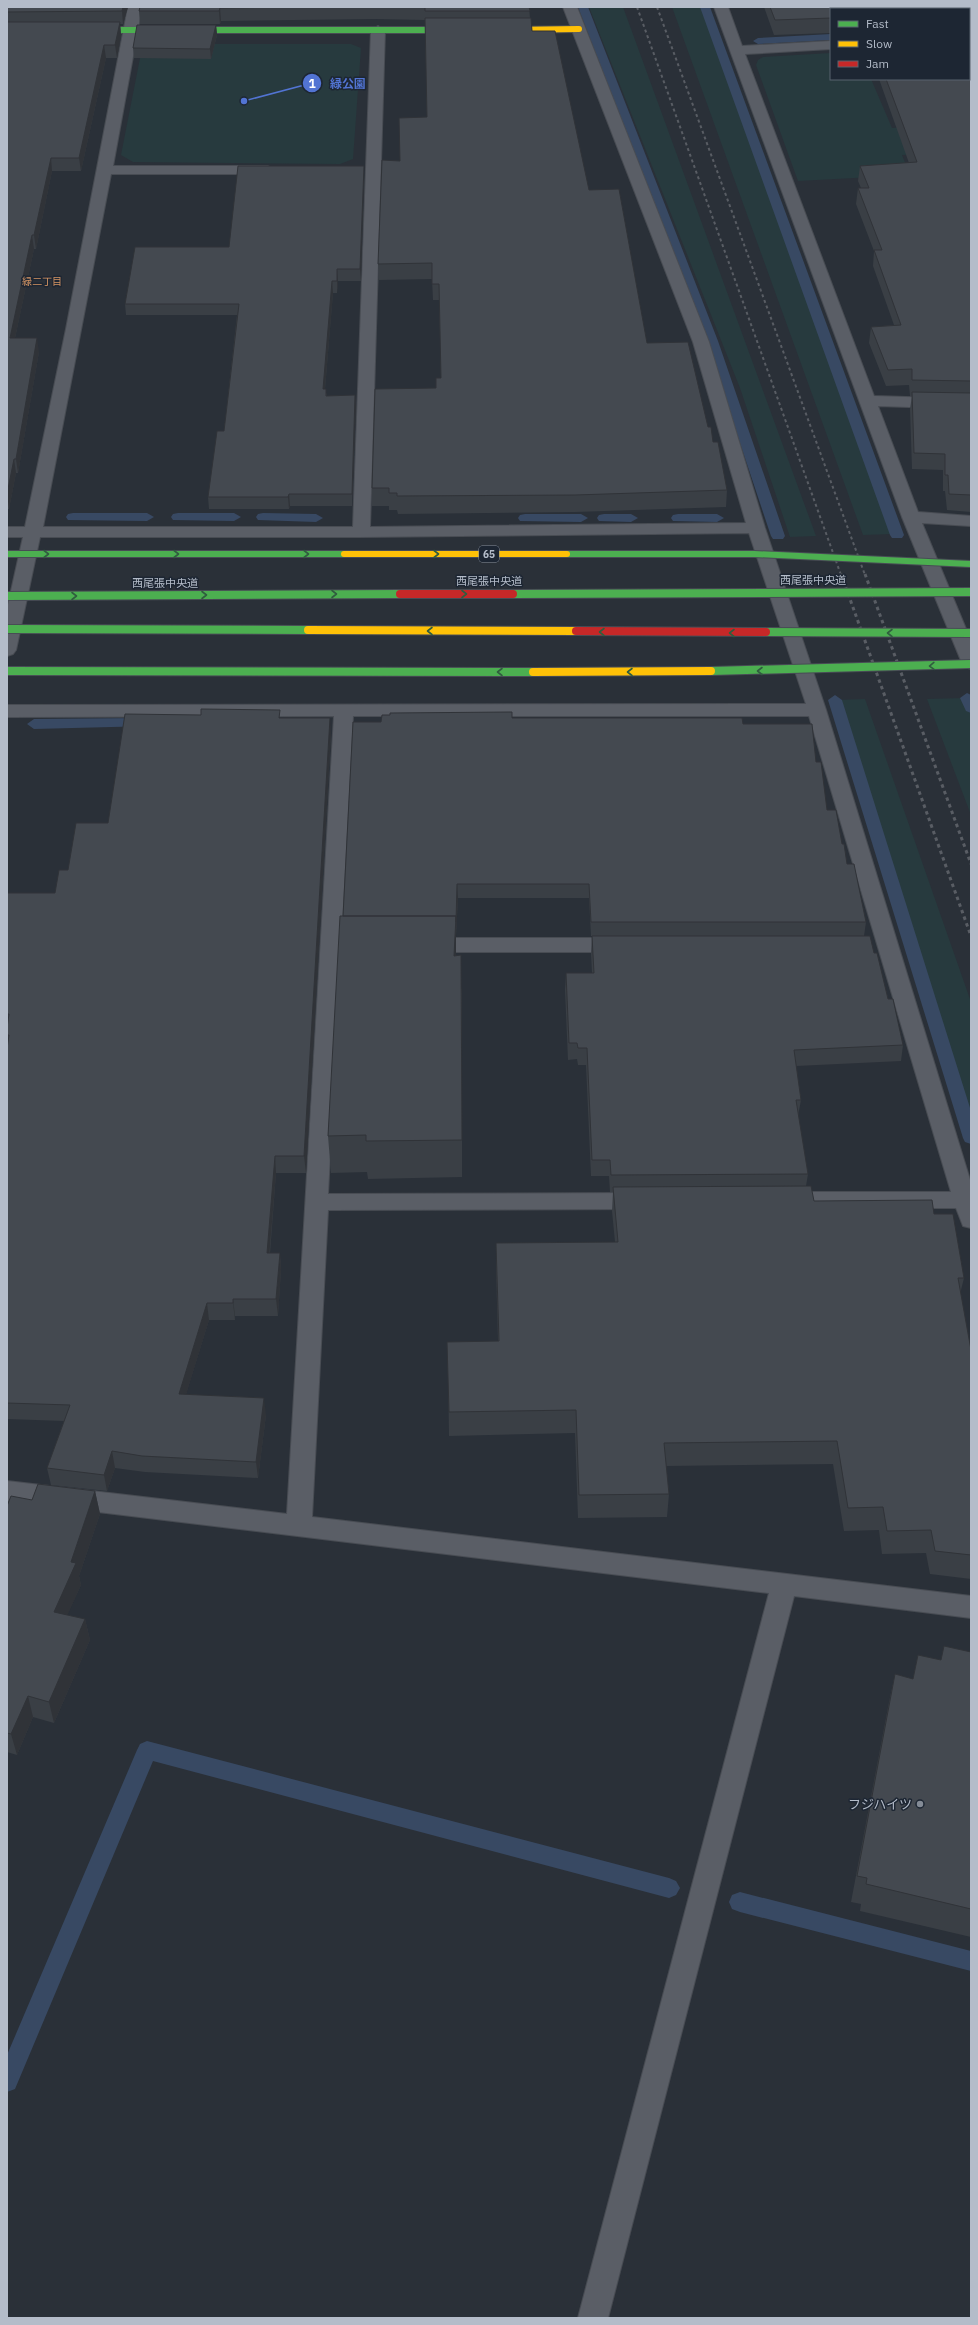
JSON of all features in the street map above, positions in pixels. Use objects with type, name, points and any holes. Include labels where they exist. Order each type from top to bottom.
[{"type":"main road","points":[[494,30],[579,29]]},
{"type":"main road","points":[[77,30],[463,30]]},
{"type":"main road","name":"65","points":[[7,554],[746,554],[971,564]]},
{"type":"main road","name":"西尾張中央道","points":[[7,596],[971,592]]},
{"type":"main road","points":[[7,629],[971,633]]},
{"type":"main road","points":[[7,671],[345,673],[781,671],[971,664]]},
{"type":"street","points":[[7,650],[33,532],[136,7]]},
{"type":"street","points":[[570,7],[701,342],[756,528],[817,710],[879,944],[968,1210],[762,1200]]},
{"type":"street","points":[[721,7],[911,517],[971,664]]},
{"type":"street","points":[[361,532],[378,30]]},
{"type":"street","points":[[737,50],[830,46]]},
{"type":"street","points":[[105,170],[279,170]]},
{"type":"street","points":[[358,170],[373,170]]},
{"type":"street","points":[[868,401],[971,404]]},
{"type":"street","points":[[911,517],[971,521]]},
{"type":"street","points":[[7,532],[361,532],[756,528]]},
{"type":"street","points":[[7,711],[817,710]]},
{"type":"street","points":[[299,1526],[317,1202],[339,945],[344,711]]},
{"type":"street","points":[[408,945],[642,944]]},
{"type":"street","points":[[317,1202],[659,1201]]},
{"type":"street","points":[[7,1491],[971,1607]]},
{"type":"street","points":[[593,2318],[784,1584]]},
{"type":"green space","points":[[589,7],[623,7],[816,536],[790,537],[740,388]]},
{"type":"green space","points":[[672,7],[702,7],[893,534],[863,535]]},
{"type":"green space","points":[[148,44],[351,44],[361,48],[353,159],[340,164],[133,162],[121,155],[142,48]]},
{"type":"green space","points":[[830,53],[830,80],[871,80],[892,128],[971,124],[971,152],[902,155],[910,175],[798,181],[756,65],[758,60],[763,57]]},
{"type":"green space","points":[[965,698],[971,713],[971,815],[927,699]]},
{"type":"green space","points":[[865,699],[971,1002],[971,1131],[837,700]]},
{"type":"building","points":[[7,7],[123,7],[122,11],[7,12]]},
{"type":"building","points":[[140,7],[288,7],[220,8],[219,11],[139,11]]},
{"type":"building","points":[[425,7],[529,7],[530,11],[425,11]]},
{"type":"building","points":[[770,7],[954,8],[830,8],[830,18],[775,20]]},
{"type":"building","points":[[425,18],[531,18],[532,31],[555,31],[589,190],[619,189],[647,343],[688,342],[708,427],[711,427],[713,442],[718,442],[727,490],[575,495],[397,496],[397,493],[389,493],[389,488],[372,488],[375,389],[436,388],[436,378],[441,378],[439,284],[432,284],[432,263],[378,264],[382,160],[400,161],[399,118],[427,117]]},
{"type":"building","points":[[7,22],[120,22],[115,45],[104,45],[79,158],[51,158],[34,235],[32,235],[10,338],[37,338],[16,459],[14,459],[7,494]]},
{"type":"building","points":[[137,25],[216,25],[210,49],[133,48]]},
{"type":"building","points":[[971,28],[971,381],[912,380],[912,369],[888,370],[871,327],[901,325],[874,250],[882,250],[858,188],[869,188],[860,166],[917,162],[886,80],[970,80]]},
{"type":"building","points":[[238,166],[364,166],[360,269],[337,269],[337,281],[332,281],[323,389],[326,389],[326,396],[355,395],[352,494],[289,494],[288,497],[208,497],[217,431],[224,431],[239,304],[125,304],[135,247],[229,247]]},
{"type":"building","points":[[912,392],[971,393],[971,495],[949,494],[948,475],[945,475],[945,454],[914,453]]},
{"type":"building","points":[[201,709],[280,710],[279,718],[330,718],[304,1156],[275,1156],[267,1253],[280,1253],[276,1299],[233,1299],[233,1303],[207,1303],[179,1394],[264,1398],[256,1462],[142,1456],[112,1451],[104,1475],[47,1468],[70,1405],[7,1403],[7,1049],[9,1035],[7,1035],[7,1028],[9,1014],[7,1014],[7,893],[55,893],[59,870],[68,870],[76,823],[108,823],[125,714],[201,715]]},
{"type":"building","points":[[512,712],[512,718],[742,718],[743,724],[812,724],[816,762],[821,762],[827,810],[836,810],[847,864],[854,864],[866,922],[591,922],[589,884],[457,884],[456,922],[456,916],[343,916],[353,722],[381,722],[382,715],[390,715],[390,713]]},
{"type":"building","points":[[340,916],[456,916],[454,956],[461,955],[462,1140],[366,1141],[366,1135],[328,1136]]},
{"type":"building","points":[[592,936],[870,936],[874,953],[877,953],[888,999],[893,999],[903,1045],[794,1050],[801,1100],[796,1100],[808,1174],[611,1175],[610,1160],[592,1160],[587,1048],[578,1048],[577,1043],[569,1043],[566,973],[594,973]]},
{"type":"building","points":[[811,1186],[814,1201],[932,1200],[934,1214],[953,1214],[964,1278],[958,1278],[971,1350],[971,1555],[935,1551],[931,1530],[887,1531],[883,1507],[848,1508],[837,1441],[664,1443],[669,1494],[579,1495],[576,1410],[449,1412],[447,1342],[499,1341],[496,1243],[618,1242],[613,1187]]},
{"type":"building","points":[[38,1484],[95,1491],[71,1562],[76,1563],[54,1612],[85,1619],[49,1702],[28,1696],[11,1734],[7,1733],[7,1506],[11,1496],[32,1500]]},
{"type":"building","name":"フジハイツ","points":[[944,1646],[971,1652],[971,1909],[866,1884],[867,1878],[857,1876],[895,1674],[913,1679],[918,1655],[941,1660]]},
{"type":"waterway","points":[[583,7],[712,341],[778,536]]},
{"type":"waterway","points":[[705,7],[897,535]]},
{"type":"waterway","points":[[758,41],[830,37]]},
{"type":"waterway","points":[[73,517],[147,517]]},
{"type":"waterway","points":[[178,517],[234,517]]},
{"type":"waterway","points":[[263,517],[316,518]]},
{"type":"waterway","points":[[525,518],[581,518]]},
{"type":"waterway","points":[[604,518],[631,518]]},
{"type":"waterway","points":[[678,518],[717,518]]},
{"type":"waterway","points":[[967,698],[971,708]]},
{"type":"waterway","points":[[835,700],[971,1138]]},
{"type":"waterway","points":[[34,724],[146,723]]},
{"type":"waterway","points":[[7,2081],[147,1750],[669,1888]]},
{"type":"waterway","points":[[740,1902],[971,1961]]},
{"type":"railway","points":[[637,7],[841,575]]},
{"type":"railway","points":[[657,7],[865,575]]},
{"type":"railway","points":[[841,574],[971,936]]},
{"type":"railway","points":[[865,574],[971,864]]},
{"type":"traffic: fast","points":[[90,30],[456,30]]},
{"type":"traffic: fast","points":[[7,554],[344,554]]},
{"type":"traffic: fast","points":[[567,554],[754,554],[971,564]]},
{"type":"traffic: fast","points":[[513,594],[971,592]]},
{"type":"traffic: fast","points":[[7,596],[400,594]]},
{"type":"traffic: fast","points":[[7,629],[308,630]]},
{"type":"traffic: fast","points":[[766,632],[971,633]]},
{"type":"traffic: fast","points":[[711,671],[971,664]]},
{"type":"traffic: fast","points":[[7,671],[533,672]]},
{"type":"traffic: slow","points":[[502,30],[579,29]]},
{"type":"traffic: slow","points":[[344,554],[567,554]]},
{"type":"traffic: slow","points":[[308,630],[576,631]]},
{"type":"traffic: slow","points":[[533,672],[711,671]]},
{"type":"traffic: jam","points":[[400,594],[513,594]]},
{"type":"traffic: jam","points":[[576,631],[766,632]]},
{"type":"place","name":"緑公園","points":[[244,101]]},
{"type":"place","name":"フジハイツ","points":[[920,1804]]},
{"type":"district","name":"緑二丁目","points":[[42,281]]}]
